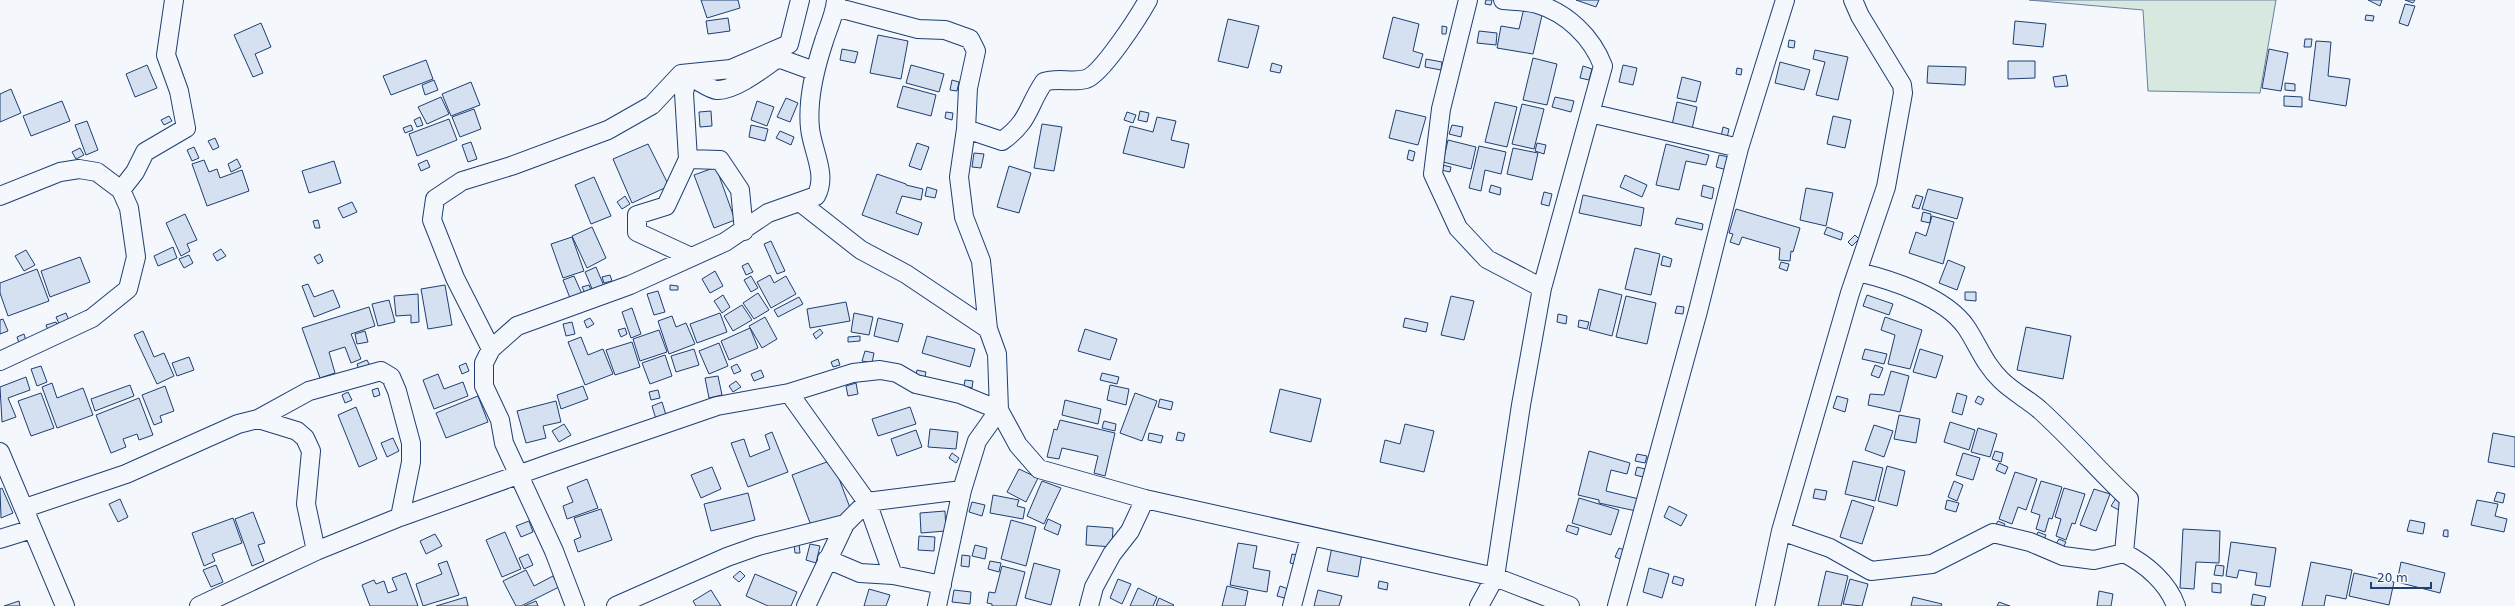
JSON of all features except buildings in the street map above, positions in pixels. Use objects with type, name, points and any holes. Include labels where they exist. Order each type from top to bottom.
[{"type":"street","points":[[121,190],[135,172],[144,152],[186,128],[180,91],[166,55],[174,0]]},
{"type":"street","points":[[491,349],[455,278],[432,220],[435,199],[462,181],[511,166],[608,130],[652,105],[681,74],[731,69],[789,44],[800,0]]},
{"type":"street","points":[[966,129],[1002,141],[1015,131],[1030,111],[1044,82],[1052,79],[1082,80],[1098,71],[1148,0]]},
{"type":"street","points":[[1468,0],[1441,109],[1433,174],[1458,228],[1487,259],[1542,288]]},
{"type":"street","points":[[1479,606],[1495,577],[1542,288],[1603,66],[1598,52],[1569,18],[1537,4],[1503,0]]},
{"type":"street","points":[[1616,606],[1698,311],[1739,148],[1785,0]]},
{"type":"street","points":[[1764,606],[1781,531],[1858,272],[1886,187],[1903,93],[1902,85],[1860,16],[1854,0]]},
{"type":"street","points":[[575,606],[566,580],[504,443],[500,420],[484,386],[484,363],[491,349],[517,326],[599,298],[692,257],[744,231],[768,214],[801,203],[816,196],[820,188],[820,170],[810,128],[814,71],[835,3],[918,29],[945,30],[970,39],[976,51],[968,88],[966,129],[958,177],[964,217],[981,261],[988,329],[996,354],[999,410],[1018,445],[1039,469],[1145,499],[1495,577],[1570,606]]},
{"type":"street","points":[[692,257],[637,232],[637,215],[666,206],[688,159],[684,86],[689,80],[694,79],[716,90],[724,89],[743,81],[775,60],[781,59],[814,71]]},
{"type":"street","points":[[1590,113],[1739,148]]},
{"type":"street","points":[[688,159],[720,160],[740,190],[744,231]]},
{"type":"street","points":[[0,196],[60,172],[79,169],[96,172],[121,190],[129,208],[136,257],[128,289],[92,318],[0,361]]},
{"type":"street","points":[[801,203],[861,250],[906,274],[988,329]]},
{"type":"street","points":[[1858,272],[1875,276],[1932,298],[1954,314],[1966,327],[1979,352],[2000,380],[2041,411],[2129,499],[2124,553]]},
{"type":"street","points":[[199,606],[316,551],[400,517],[717,406],[789,393],[853,373],[880,370],[897,373],[916,384],[960,394],[999,410]]},
{"type":"street","points":[[25,508],[126,474],[238,424],[258,419],[309,391],[344,380],[381,371],[391,377],[397,391],[411,443],[411,462],[400,517]]},
{"type":"street","points":[[789,393],[867,502],[893,575]]},
{"type":"street","points":[[937,606],[962,490],[977,441],[999,410]]},
{"type":"street","points":[[258,419],[297,431],[306,438],[311,451],[306,504],[316,551]]},
{"type":"street","points":[[0,452],[25,508],[32,529],[65,606]]},
{"type":"street","points":[[806,606],[827,559],[845,524],[867,502],[962,490]]},
{"type":"street","points":[[1089,606],[1094,587],[1112,554],[1130,531],[1145,499]]},
{"type":"street","points":[[616,606],[654,587],[758,546],[845,524]]},
{"type":"street","points":[[0,539],[32,529]]},
{"type":"street","points":[[1781,531],[1830,548],[1871,572],[1932,564],[1993,533],[2030,542],[2064,556],[2094,560],[2124,553],[2140,561],[2171,592],[2176,606]]},
{"type":"street","points":[[1292,606],[1310,537]]},
{"type":"street","points":[[827,559],[860,573],[893,575],[942,586]]},
{"type":"shaded area","points":[[2029,0],[2276,0],[2260,93],[2148,91],[2143,10]]}]
